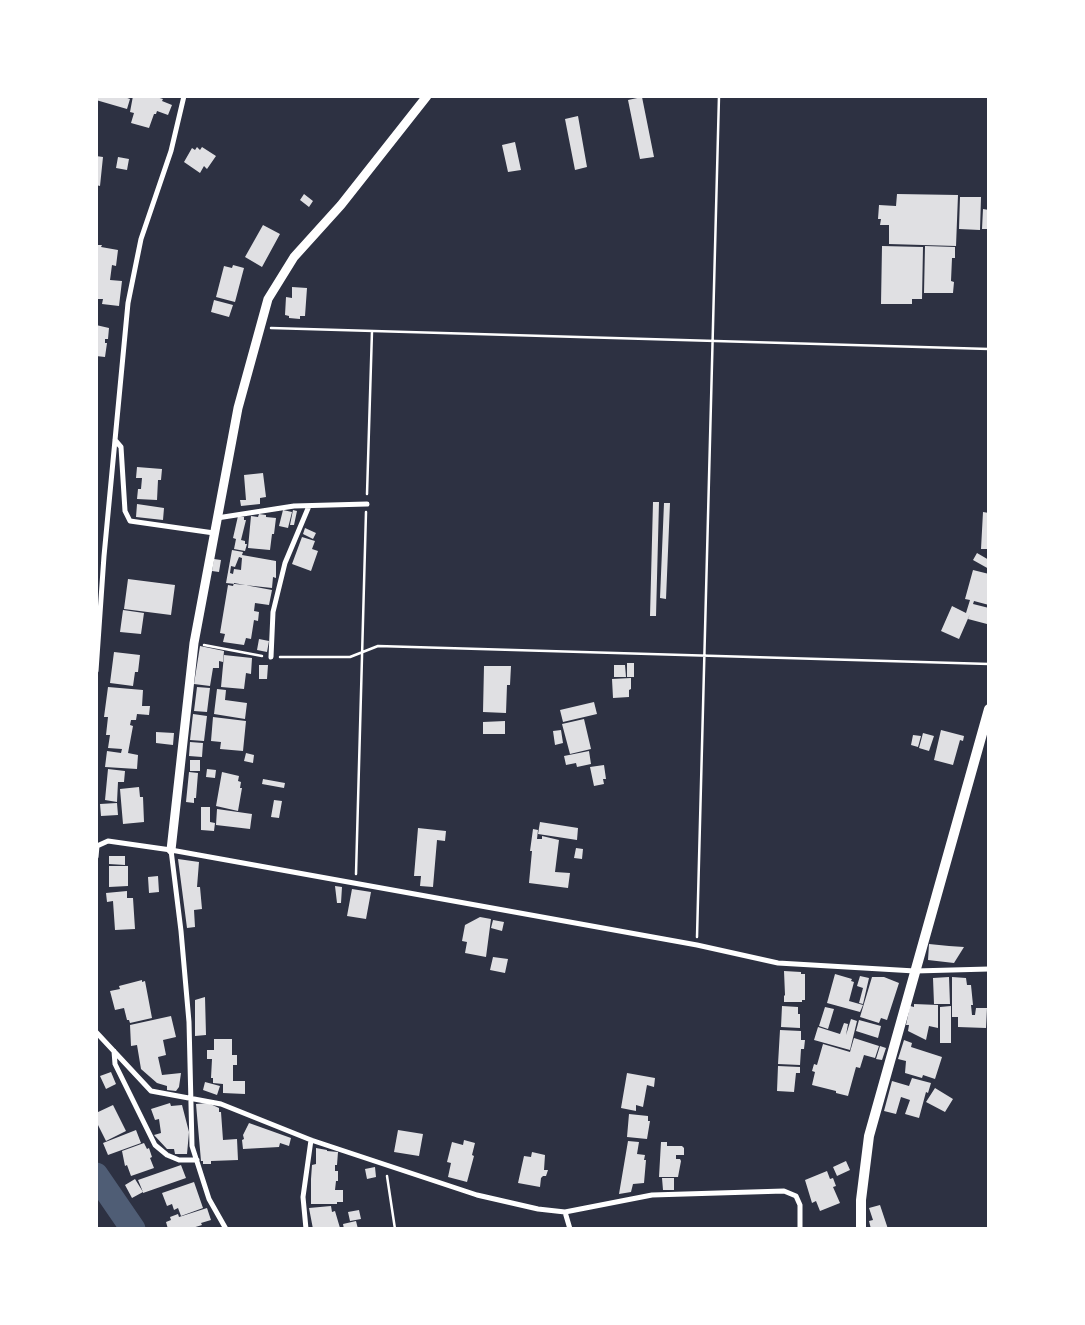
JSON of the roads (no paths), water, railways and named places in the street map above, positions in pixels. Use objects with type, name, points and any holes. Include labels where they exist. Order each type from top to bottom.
[{"type":"main road","points":[[861,1229],[861,1200],[869,1136],[989,709]]},
{"type":"street","points":[[96,671],[104,556],[128,303],[141,239],[171,151],[184,96]]},
{"type":"street","points":[[226,1229],[209,1199],[192,1146],[189,1022],[172,850],[194,643],[238,408],[268,299],[294,257],[341,205],[426,96]]},
{"type":"street","points":[[115,440],[121,447],[124,511],[130,521],[214,533]]},
{"type":"street","points":[[217,518],[294,506],[367,504]]},
{"type":"street","points":[[271,657],[273,612],[284,563],[309,506]]},
{"type":"street","points":[[96,857],[97,846],[108,841],[172,850],[697,945],[778,963],[915,971],[989,970]]},
{"type":"street","points":[[96,1032],[152,1091],[221,1104],[311,1140],[477,1195],[538,1209],[565,1212],[652,1195],[784,1191],[796,1196],[800,1205],[800,1229]]},
{"type":"street","points":[[114,1051],[115,1064],[155,1145],[167,1155],[179,1160],[196,1160]]},
{"type":"street","points":[[306,1229],[303,1197],[311,1140]]},
{"type":"street","points":[[565,1212],[570,1229]]},
{"type":"waterway","points":[[96,1175],[133,1229]]}]
